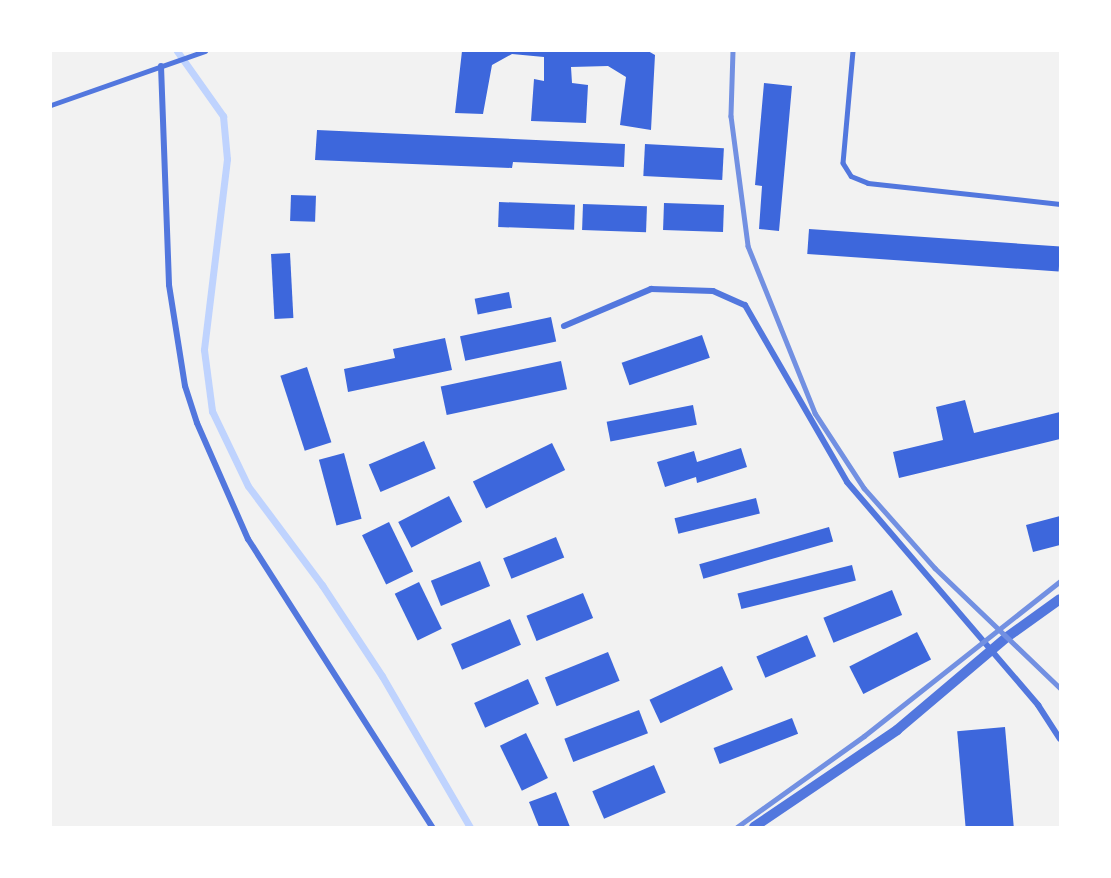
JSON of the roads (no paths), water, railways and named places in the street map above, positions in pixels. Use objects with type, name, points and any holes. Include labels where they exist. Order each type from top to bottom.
[{"type":"street","points":[[161,66],[169,285],[185,386],[197,423],[248,539],[432,827]]},
{"type":"street","points":[[564,326],[651,289],[714,291],[745,305],[847,482],[1038,705],[1060,739]]},
{"type":"street","points":[[754,827],[897,730],[1007,637],[1060,599]]},
{"type":"lane","points":[[51,105],[205,51]]},
{"type":"lane","points":[[853,51],[843,163],[851,176],[868,183],[1060,204]]},
{"type":"waterway","points":[[177,51],[223,116],[227,159],[204,350],[212,411],[248,486],[322,585],[382,676],[470,827]]},
{"type":"railway","points":[[733,51],[731,116],[748,246],[815,413],[864,488],[935,568],[1060,688]]},
{"type":"railway","points":[[737,827],[864,736],[1060,581]]}]
